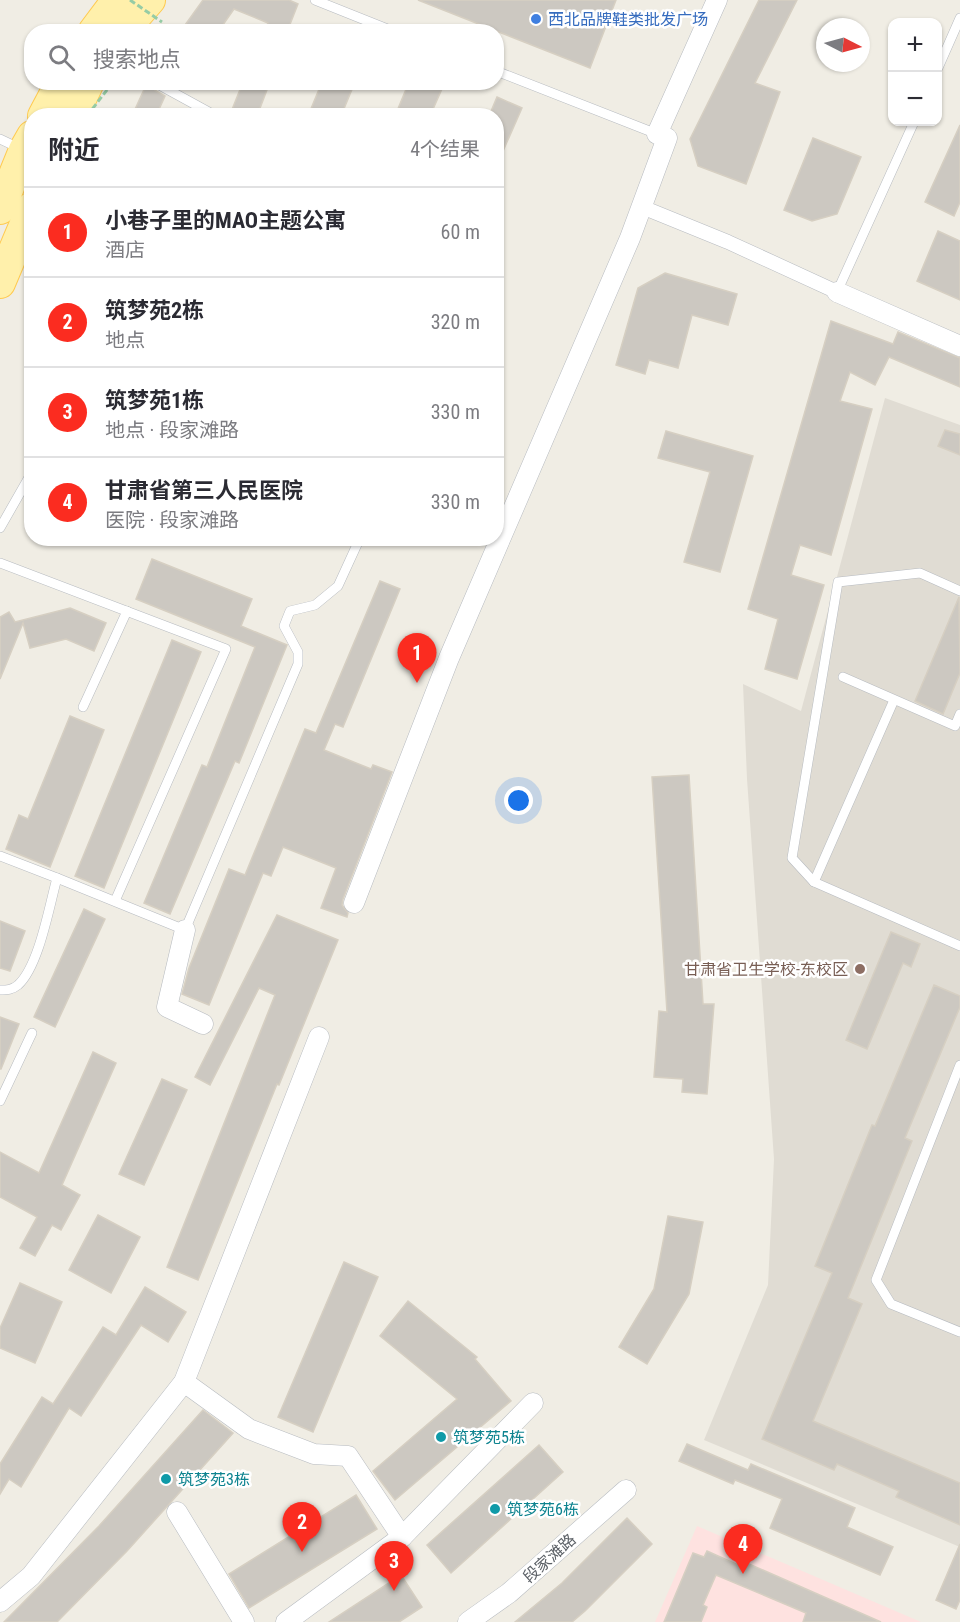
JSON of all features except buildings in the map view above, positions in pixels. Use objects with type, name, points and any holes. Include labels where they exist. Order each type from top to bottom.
[{"type":"main road","points":[[99,24],[117,0]]},
{"type":"main road","points":[[135,24],[156,11]]},
{"type":"main road","points":[[47,108],[57,90]]},
{"type":"main road","points":[[77,108],[85,90]]},
{"type":"main road","points":[[0,209],[22,145]]},
{"type":"main road","points":[[0,283],[24,226]]},
{"type":"street","points":[[504,532],[642,207],[667,138],[657,134],[717,0]]},
{"type":"street","points":[[642,207],[728,242],[960,346]]},
{"type":"street","points":[[354,903],[449,658],[498,546]]},
{"type":"street","points":[[185,930],[167,1007],[203,1024]]},
{"type":"street","points":[[0,1602],[31,1576],[184,1382],[319,1037]]},
{"type":"street","points":[[184,1382],[249,1429],[314,1454],[348,1456],[402,1537]]},
{"type":"street","points":[[286,1622],[402,1537],[533,1403]]},
{"type":"street","name":"段家滩路","points":[[468,1622],[509,1593],[626,1490]]},
{"type":"street","points":[[177,1512],[244,1622]]},
{"type":"lane","points":[[315,0],[375,24]]},
{"type":"lane","points":[[942,59],[960,18]]},
{"type":"lane","points":[[504,74],[657,134]]},
{"type":"lane","points":[[167,90],[196,108]]},
{"type":"lane","points":[[837,292],[912,126]]},
{"type":"lane","points":[[0,528],[24,486]]},
{"type":"lane","points":[[0,856],[185,930],[298,664],[298,652],[284,626],[290,611],[315,605],[338,586],[356,546]]},
{"type":"lane","points":[[0,563],[226,650],[115,901]]},
{"type":"lane","points":[[960,591],[920,573],[838,582],[792,858],[814,882],[960,946]]},
{"type":"lane","points":[[82,707],[127,611]]},
{"type":"lane","points":[[843,677],[955,726],[960,714]]},
{"type":"lane","points":[[814,882],[894,700]]},
{"type":"lane","points":[[0,990],[10,990],[18,985],[32,968],[57,878]]},
{"type":"lane","points":[[0,1101],[32,1033]]},
{"type":"lane","points":[[960,1065],[876,1280],[891,1304],[960,1332]]},
{"type":"path","points":[[130,0],[156,11]]},
{"type":"path","points":[[93,108],[107,90]]},
{"type":"shaded area","name":"甘肃省卫生学校-东校区","points":[[885,398],[960,425],[960,1547],[704,1440],[768,1285],[774,1159],[747,779],[743,684],[801,711]]},
{"type":"shaded area","points":[[697,1526],[921,1622],[655,1622]]},
{"type":"place","name":"西北品牌鞋类批发广场","points":[[536,19]]},
{"type":"place","name":"小巷子里的MAO主题公寓","points":[[417,683]]},
{"type":"place","name":"甘肃省卫生学校-东校区","points":[[860,969]]},
{"type":"place","name":"筑梦苑5栋","points":[[441,1437]]},
{"type":"place","name":"筑梦苑3栋","points":[[166,1479]]},
{"type":"place","name":"筑梦苑6栋","points":[[495,1509]]},
{"type":"place","name":"筑梦苑2栋","points":[[302,1552]]},
{"type":"place","name":"甘肃省第三人民医院","points":[[743,1574]]},
{"type":"place","name":"筑梦苑1栋","points":[[394,1591]]}]
